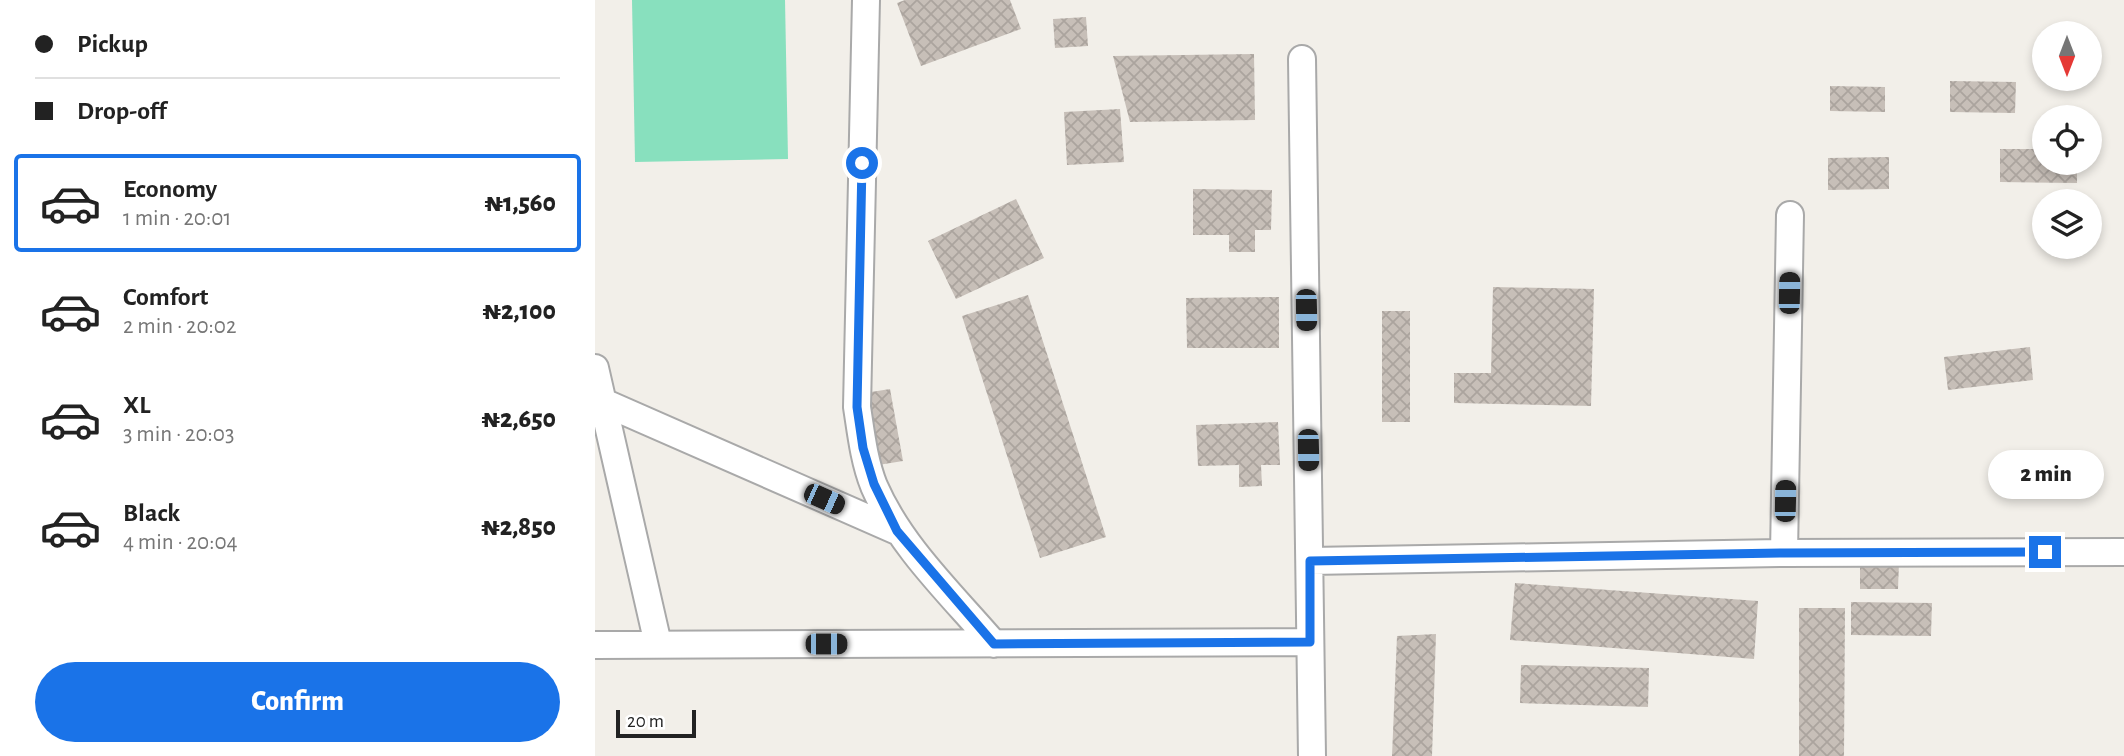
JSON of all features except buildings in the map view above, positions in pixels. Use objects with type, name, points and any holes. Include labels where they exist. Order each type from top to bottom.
[{"type":"street","points":[[866,0],[857,407],[863,448],[874,484],[897,531],[994,644]]},
{"type":"street","points":[[1301,59],[1312,756]]},
{"type":"street","points":[[1784,553],[1790,215]]},
{"type":"street","points":[[595,368],[658,644]]},
{"type":"street","points":[[603,402],[897,531]]},
{"type":"street","points":[[1310,561],[1784,553],[2124,552]]},
{"type":"street","points":[[595,645],[1310,642]]},
{"type":"green space","points":[[632,0],[785,0],[788,159],[635,162]]},
{"type":"route","points":[[862,163],[857,407],[863,448],[874,484],[897,531],[994,644],[1310,642],[1310,561],[1784,553],[2045,552]]}]
